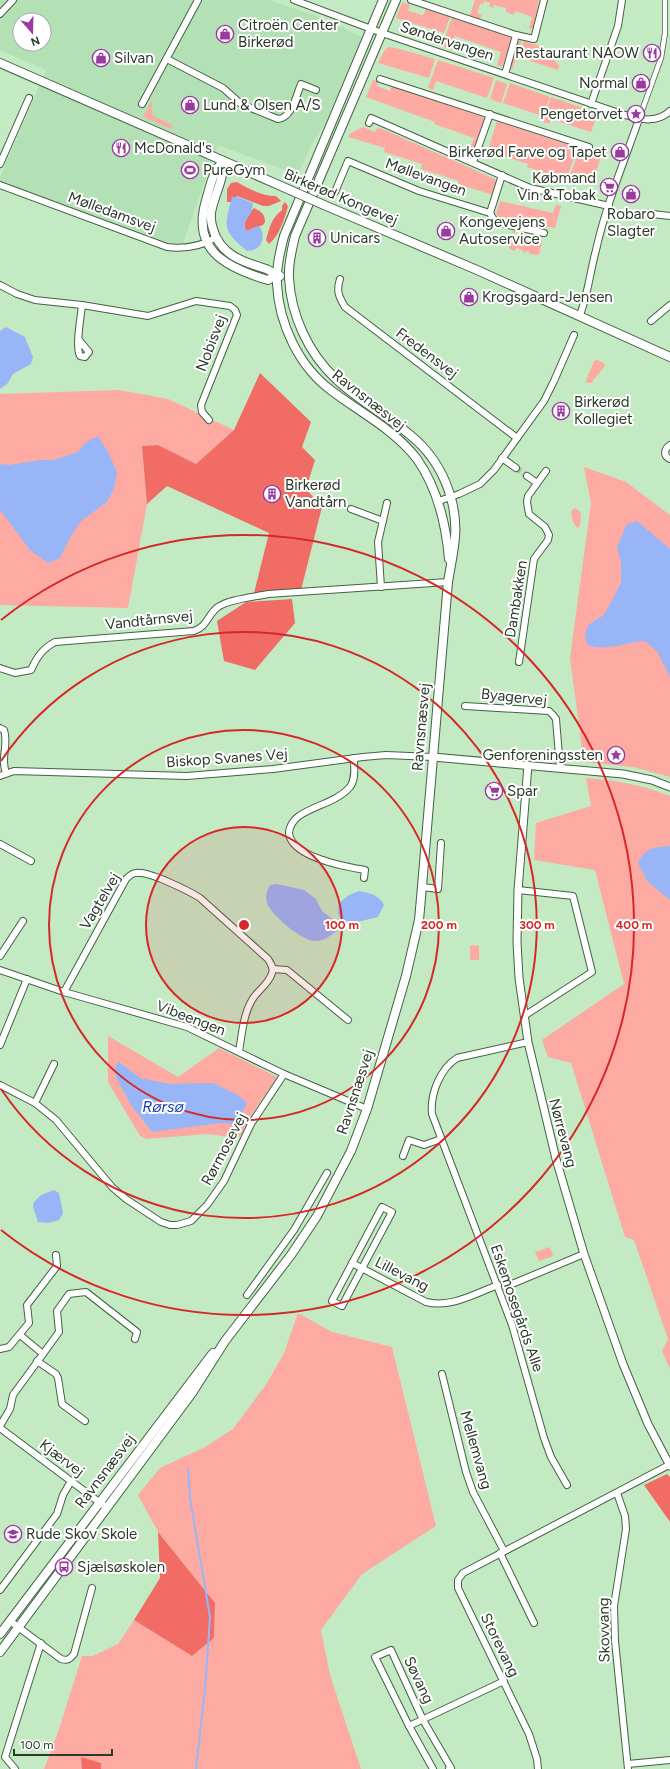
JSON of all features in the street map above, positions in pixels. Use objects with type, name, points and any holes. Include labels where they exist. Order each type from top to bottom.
[{"type":"main road","name":"Ravnsnæsvej","points":[[383,0],[284,236],[279,253],[278,275],[281,311],[287,330],[296,349],[309,368],[330,390],[390,431],[417,459],[439,501],[448,540],[450,570]]},
{"type":"main road","name":"Ravnsnæsvej","points":[[0,1652],[192,1393],[226,1341],[290,1255],[321,1209],[351,1151],[367,1108],[406,976],[419,920],[448,582],[456,539],[451,498],[441,473],[429,454],[412,435],[353,393],[323,366],[311,349],[301,328],[293,304],[289,277],[295,236],[396,0]]},
{"type":"main road","name":"Birkerød Kongevej","points":[[0,63],[324,205],[477,270],[670,357]]},
{"type":"main road","points":[[223,161],[215,170],[203,209],[202,226],[206,243],[216,256],[229,266],[268,280],[278,275]]},
{"type":"main road","points":[[223,161],[224,172],[211,209],[211,224],[215,238],[222,248],[234,257],[250,265],[268,270],[278,275],[289,277]]},
{"type":"main road","name":"Ravnsnæsvej","points":[[0,1634],[208,1358],[226,1341]]},
{"type":"street","points":[[0,14],[13,0]]},
{"type":"street","points":[[142,104],[198,0]]},
{"type":"street","name":"Søndervangen","points":[[294,0],[382,33],[639,119]]},
{"type":"street","points":[[411,0],[516,35],[534,39],[544,0]]},
{"type":"street","points":[[591,104],[618,26],[622,0]]},
{"type":"street","points":[[580,316],[586,298],[596,249],[609,206],[661,58],[665,33],[665,0]]},
{"type":"street","points":[[505,74],[516,35]]},
{"type":"street","points":[[167,59],[223,88],[241,104],[278,119],[283,119],[288,115],[301,84],[316,90]]},
{"type":"street","points":[[380,79],[589,147]]},
{"type":"street","points":[[0,164],[29,98]]},
{"type":"street","points":[[639,119],[648,121],[669,113]]},
{"type":"street","name":"Møllevangen","points":[[473,162],[490,114]]},
{"type":"street","name":"Møllevangen","points":[[369,123],[371,118],[542,191],[609,206]]},
{"type":"street","name":"Møllevangen","points":[[335,192],[348,161],[419,191],[490,213]]},
{"type":"street","points":[[502,175],[490,213],[494,220],[499,223],[544,233]]},
{"type":"street","name":"Mølledamsvej","points":[[0,185],[167,247],[180,248],[206,243],[215,238]]},
{"type":"street","points":[[644,213],[670,216]]},
{"type":"street","name":"Fredensvej","points":[[340,279],[337,288],[339,297],[345,307],[517,438]]},
{"type":"street","name":"Nobisvej","points":[[0,285],[17,294],[35,300],[82,305],[148,316],[196,301],[230,306],[235,310],[237,315],[201,405],[202,412],[209,420]]},
{"type":"street","points":[[79,340],[82,305]]},
{"type":"street","points":[[651,321],[670,305]]},
{"type":"street","points":[[439,501],[451,498],[480,484],[502,458],[544,400],[574,335]]},
{"type":"street","points":[[670,445],[665,452],[666,456],[670,459]]},
{"type":"street","points":[[502,458],[516,468]]},
{"type":"street","name":"Dambakken","points":[[519,662],[534,559],[548,540],[549,535],[545,527],[533,518],[527,508],[528,496],[546,471]]},
{"type":"street","points":[[527,476],[537,483]]},
{"type":"street","points":[[381,587],[378,542],[387,503]]},
{"type":"street","points":[[351,509],[382,521]]},
{"type":"street","name":"Vandtårnsvej","points":[[0,668],[15,673],[31,670],[40,653],[46,647],[55,642],[194,631],[204,626],[218,607],[252,597],[448,582]]},
{"type":"street","name":"Byagervej","points":[[466,706],[549,712],[556,719],[560,768]]},
{"type":"street","points":[[0,728],[4,730],[7,738],[3,775]]},
{"type":"street","name":"Biskop Svanes Vej","points":[[3,775],[14,771],[187,776],[273,769],[386,755],[433,757]]},
{"type":"street","points":[[433,757],[622,774],[652,780],[670,787]]},
{"type":"street","points":[[354,758],[354,780],[346,791],[299,816],[292,823],[289,831],[292,842],[301,850],[325,861],[365,870],[364,878]]},
{"type":"street","name":"Nørrevang","points":[[528,765],[518,890],[519,978],[528,1042],[556,1159],[584,1254],[623,1364],[649,1425],[670,1465]]},
{"type":"street","points":[[422,888],[438,889],[441,843]]},
{"type":"street","points":[[0,844],[32,861]]},
{"type":"street","name":"Vagtelvej","points":[[64,992],[126,879],[136,873],[142,873],[169,883],[200,898],[268,959],[273,969]]},
{"type":"street","points":[[518,890],[573,896],[592,972],[524,1016]]},
{"type":"street","points":[[0,956],[23,921]]},
{"type":"street","points":[[239,1051],[248,1008],[253,999],[270,978],[273,969],[287,970],[348,1020]]},
{"type":"street","name":"Vibeengen","points":[[0,970],[64,992],[187,1027],[284,1074],[367,1108]]},
{"type":"street","points":[[0,1045],[27,979]]},
{"type":"street","name":"Eskemosegårds Alle","points":[[528,1042],[457,1058],[448,1064],[443,1070],[430,1103],[432,1114],[441,1139],[512,1325],[544,1438],[567,1485]]},
{"type":"street","points":[[35,1103],[54,1064]]},
{"type":"street","name":"Rørmosevej","points":[[0,1084],[35,1103],[56,1120],[112,1187],[126,1199],[161,1222],[170,1226],[191,1221],[207,1205],[224,1181],[251,1124],[284,1074]]},
{"type":"street","points":[[403,1156],[409,1140],[424,1145],[441,1139]]},
{"type":"street","points":[[247,1295],[294,1230],[327,1173]]},
{"type":"street","name":"Lillevang","points":[[382,1207],[392,1212],[362,1268],[342,1306],[332,1300],[382,1207]]},
{"type":"street","points":[[512,1284],[584,1254]]},
{"type":"street","points":[[0,1349],[9,1347],[29,1323],[27,1305],[58,1266],[56,1256]]},
{"type":"street","name":"Lillevang","points":[[352,1263],[426,1302],[435,1304],[454,1302],[498,1285]]},
{"type":"street","points":[[259,1278],[268,1285]]},
{"type":"street","points":[[1,1423],[10,1409],[13,1395],[59,1332],[57,1311],[69,1294],[86,1292],[137,1332],[135,1340]]},
{"type":"street","points":[[20,1335],[43,1354]]},
{"type":"street","points":[[37,1361],[56,1374],[62,1404],[83,1419],[76,1424]]},
{"type":"street","name":"Mellemvang","points":[[442,1374],[466,1472],[502,1552]]},
{"type":"street","name":"Kjærvej","points":[[1,1423],[107,1509]]},
{"type":"street","name":"Storevang","points":[[538,1769],[537,1759],[529,1734],[458,1588],[458,1580],[462,1573],[670,1465]]},
{"type":"street","name":"Ravnsnæsvej","points":[[0,1590],[57,1514],[63,1495],[71,1481]]},
{"type":"street","name":"Skovvang","points":[[617,1493],[625,1516],[626,1529],[614,1606],[615,1641],[628,1766]]},
{"type":"street","points":[[502,1552],[534,1623]]},
{"type":"street","points":[[10,1621],[61,1659],[71,1659],[74,1654],[92,1588]]},
{"type":"street","points":[[15,1769],[5,1757],[41,1643]]},
{"type":"street","name":"Søvang","points":[[433,1769],[409,1726],[375,1657],[391,1650],[424,1720],[451,1768],[449,1769]]},
{"type":"street","name":"Søvang","points":[[409,1726],[504,1681]]},
{"type":"street","points":[[628,1766],[670,1760]]},
{"type":"shaded area","points":[[0,0],[269,0],[323,18],[362,37],[325,124],[312,144],[298,175],[218,145],[183,243],[169,243],[0,181],[0,177],[46,70],[0,50]]},
{"type":"shaded area","points":[[475,0],[539,0],[533,29],[529,28],[532,17],[515,11],[514,15],[506,12],[506,8],[494,5],[493,8],[489,6],[490,3],[484,1],[483,4],[480,4],[477,13],[482,15],[479,21],[469,18]]},
{"type":"shaded area","points":[[402,2],[410,5],[408,11],[423,15],[426,9],[450,17],[444,33],[396,18]]},
{"type":"shaded area","points":[[452,17],[510,37],[511,40],[502,67],[497,65],[501,52],[455,36],[452,44],[455,46],[454,50],[442,46]]},
{"type":"shaded area","points":[[522,40],[512,70],[509,69],[517,42]]},
{"type":"shaded area","points":[[524,41],[545,48],[559,66],[558,70],[518,57]]},
{"type":"shaded area","points":[[388,47],[435,59],[429,78],[378,63],[384,51]]},
{"type":"shaded area","points":[[438,60],[494,78],[487,98],[436,81],[433,90],[428,88]]},
{"type":"shaded area","points":[[373,80],[378,81],[377,86],[390,91],[392,86],[483,117],[485,120],[472,158],[468,156],[474,138],[366,97]]},
{"type":"shaded area","points":[[496,80],[507,84],[501,103],[490,99]]},
{"type":"shaded area","points":[[510,83],[550,97],[543,116],[503,103]]},
{"type":"shaded area","points":[[551,97],[598,113],[591,132],[551,119],[549,124],[543,122]]},
{"type":"shaded area","points":[[151,102],[153,103],[151,107],[153,116],[171,124],[171,121],[172,129],[143,117]]},
{"type":"shaded area","points":[[497,121],[578,148],[566,180],[527,167],[528,164],[488,151]]},
{"type":"shaded area","points":[[363,127],[375,132],[376,129],[380,128],[495,179],[497,183],[493,195],[458,184],[459,181],[421,169],[422,164],[384,152],[385,148],[348,137],[351,133]]},
{"type":"shaded area","points":[[580,149],[601,156],[593,183],[569,178]]},
{"type":"shaded area","points":[[237,182],[251,190],[276,196],[281,201],[269,206],[263,206],[237,196],[232,202],[227,202],[227,189],[231,183]]},
{"type":"shaded area","points":[[500,201],[553,213],[556,205],[561,206],[555,228],[499,217],[496,214]]},
{"type":"shaded area","points":[[285,202],[288,206],[279,232],[269,244],[266,240],[270,227],[275,217],[282,210],[282,206]]},
{"type":"shaded area","points":[[254,208],[262,213],[265,222],[263,225],[246,231],[245,221],[247,216]]},
{"type":"shaded area","points":[[513,231],[515,231],[514,236],[537,241],[542,240],[539,255],[530,254],[528,251],[523,253],[524,251],[517,248],[514,251],[509,248]]},
{"type":"shaded area","points":[[597,360],[604,363],[605,366],[591,383],[587,383],[586,381],[594,361]]},
{"type":"shaded area","points":[[260,373],[311,422],[302,447],[315,460],[306,489],[322,507],[301,590],[254,593],[269,533],[167,486],[147,504],[142,446],[158,445],[196,464],[234,430]]},
{"type":"shaded area","points":[[119,390],[168,399],[234,430],[196,464],[158,445],[142,446],[147,504],[128,608],[0,605],[0,394]]},
{"type":"shaded area","points":[[584,467],[626,482],[670,515],[670,777],[633,767],[584,762],[570,658],[591,503]]},
{"type":"shaded area","points":[[575,508],[581,512],[580,525],[578,528],[573,523],[571,512]]},
{"type":"shaded area","points":[[292,599],[295,623],[255,670],[224,661],[217,621],[246,602]]},
{"type":"shaded area","points":[[586,778],[629,784],[670,796],[670,1369],[662,1351],[668,1339],[634,1240],[625,1237],[571,1063],[548,1057],[542,1040],[624,984],[595,870],[534,860],[536,823],[591,806]]},
{"type":"shaded area","points":[[470,945],[479,946],[479,960],[470,960]]},
{"type":"shaded area","points":[[108,1036],[178,1077],[219,1048],[277,1077],[252,1114],[239,1138],[208,1134],[147,1139],[140,1136],[108,1082]]},
{"type":"shaded area","points":[[550,1247],[553,1256],[539,1261],[535,1252]]},
{"type":"shaded area","points":[[298,1313],[332,1332],[392,1347],[436,1526],[362,1574],[321,1630],[330,1675],[361,1769],[101,1769],[101,1763],[81,1758],[82,1769],[44,1769],[59,1729],[82,1656],[93,1656],[118,1644],[134,1620],[192,1656],[214,1638],[215,1603],[158,1532],[138,1495],[160,1468],[205,1447],[233,1429],[267,1383],[284,1353]]},
{"type":"shaded area","points":[[667,1474],[670,1477],[670,1522],[644,1485]]},
{"type":"shaded area","points":[[158,1532],[215,1603],[214,1638],[192,1656],[134,1620],[160,1578]]},
{"type":"shaded area","points":[[81,1757],[101,1763],[101,1769],[82,1769]]},
{"type":"water","points":[[232,197],[238,197],[253,203],[252,211],[244,224],[246,231],[258,226],[262,231],[261,244],[256,249],[247,251],[229,233],[227,228],[227,216]]},
{"type":"water","points":[[6,327],[25,337],[33,357],[31,364],[13,374],[7,384],[0,389],[0,331]]},
{"type":"water","points":[[98,436],[108,452],[117,472],[114,489],[107,502],[81,521],[71,536],[60,558],[48,563],[30,550],[0,510],[0,464],[9,465],[41,460],[53,460],[78,452],[85,443]]},
{"type":"water","points":[[637,521],[670,549],[670,677],[657,651],[645,641],[607,647],[587,644],[585,634],[588,625],[604,615],[621,583],[621,564],[617,547],[627,524]]},
{"type":"water","points":[[670,846],[670,900],[647,881],[638,863],[644,853],[651,849]]},
{"type":"water","points":[[277,884],[304,890],[316,899],[322,911],[335,921],[337,931],[318,941],[309,940],[295,932],[274,914],[267,903],[266,896],[270,885]]},
{"type":"water","points":[[359,891],[374,895],[380,899],[384,905],[378,917],[349,924],[342,922],[338,913],[339,903],[349,895]]},
{"type":"water","name":"Rørsø","points":[[119,1062],[140,1078],[170,1084],[213,1083],[238,1095],[247,1103],[237,1125],[221,1123],[152,1132],[131,1105],[116,1078],[115,1066]]},
{"type":"water","points":[[54,1190],[59,1193],[63,1213],[59,1220],[48,1223],[38,1222],[33,1207],[34,1202],[41,1195]]},
{"type":"waterway","points":[[188,1469],[190,1498],[210,1617],[205,1689],[196,1769]]},
{"type":"tunnel","points":[[516,468],[527,476]]},
{"type":"place","name":"Citroën Center Birkerød","points":[[225,34]]},
{"type":"place","name":"Restaurant NAOW","points":[[652,53]]},
{"type":"place","name":"Silvan","points":[[101,58]]},
{"type":"place","name":"Normal","points":[[641,83]]},
{"type":"place","name":"Lund & Olsen A/S","points":[[190,105]]},
{"type":"place","name":"Pengetorvet","points":[[636,114]]},
{"type":"place","name":"McDonald's","points":[[121,148]]},
{"type":"place","name":"Birkerød Farve og Tapet","points":[[620,152]]},
{"type":"place","name":"PureGym","points":[[190,170]]},
{"type":"place","name":"Købmand Vin & Tobak","points":[[609,187]]},
{"type":"place","name":"Robaro Slagter","points":[[631,194]]},
{"type":"place","name":"Kongevejens Autoservice","points":[[446,231]]},
{"type":"place","name":"Unicars","points":[[317,238]]},
{"type":"place","name":"Krogsgaard-Jensen","points":[[469,297]]},
{"type":"place","name":"Birkerød Kollegiet","points":[[561,411]]},
{"type":"place","name":"Birkerød Vandtårn","points":[[272,494]]},
{"type":"place","name":"Genforeningssten","points":[[616,755]]},
{"type":"place","name":"Spar","points":[[494,791]]},
{"type":"place","name":"Rude Skov Skole","points":[[13,1534]]},
{"type":"place","name":"Sjælsøskolen","points":[[64,1567]]}]
